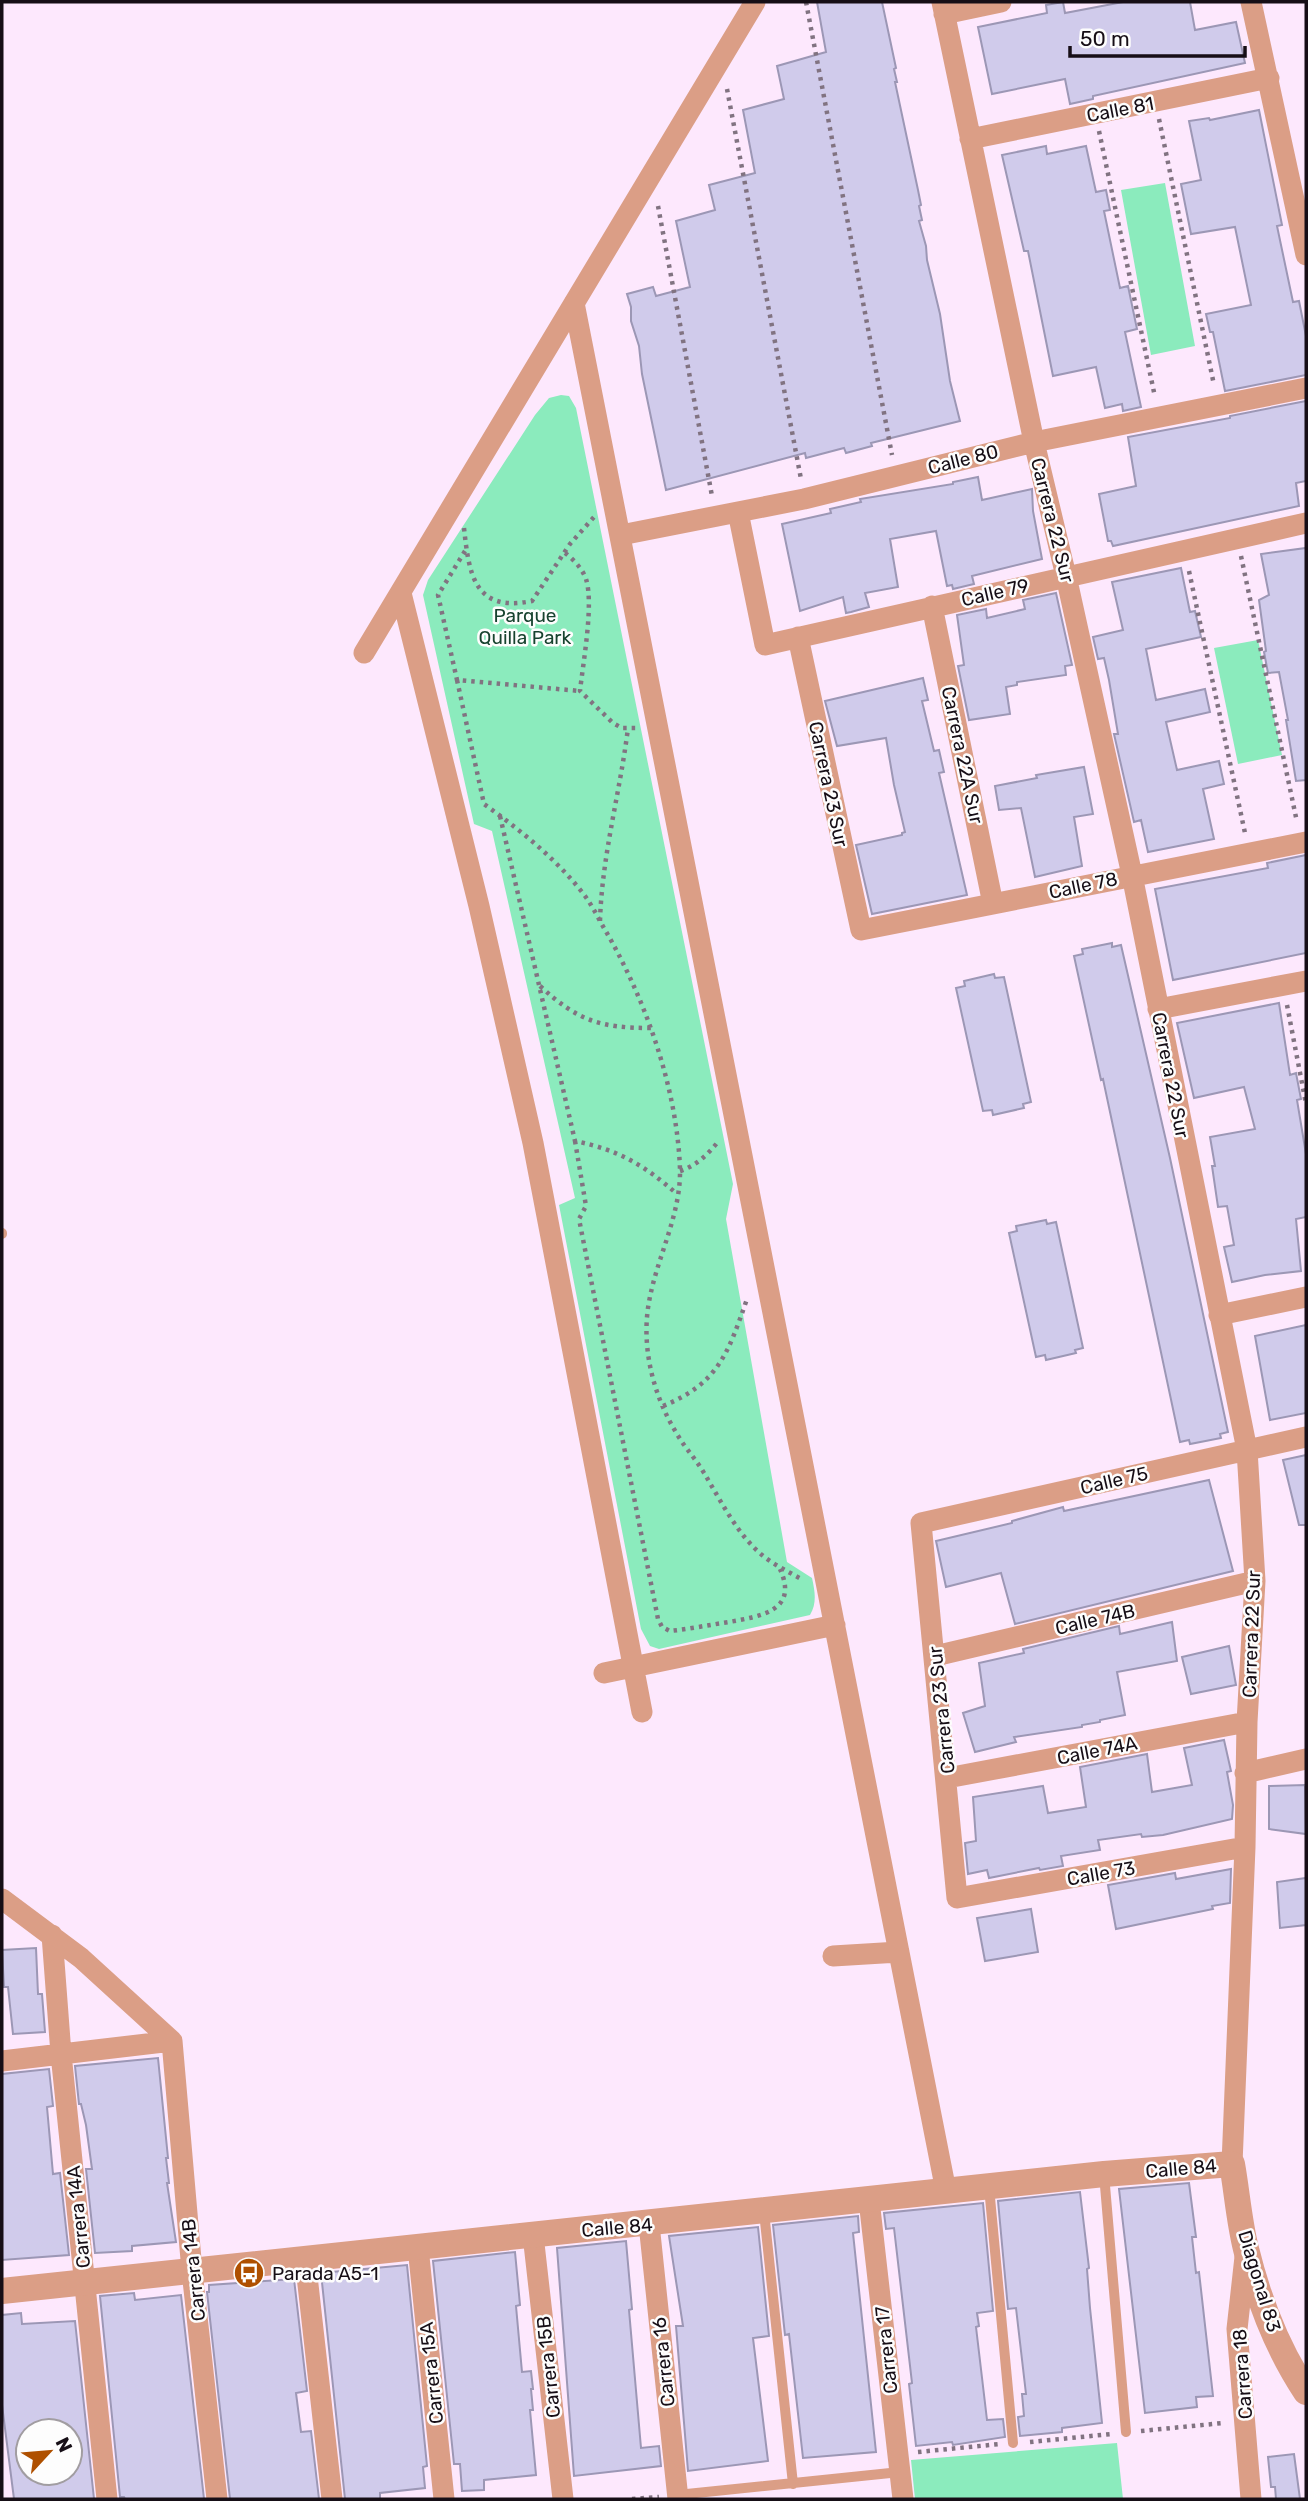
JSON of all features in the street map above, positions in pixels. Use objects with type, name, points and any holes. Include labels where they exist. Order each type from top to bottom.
[{"type":"street","points":[[364,653],[755,2]]},
{"type":"street","points":[[943,8],[1001,2]]},
{"type":"street","points":[[1251,2],[1306,254]]},
{"type":"street","name":"Carrera 22 Sur","points":[[943,8],[1034,442],[1132,875],[1247,1450],[1255,1581],[1247,1722],[1245,1847],[1232,2164]]},
{"type":"street","name":"Calle 81","points":[[970,139],[1269,78]]},
{"type":"street","points":[[574,303],[946,2191]]},
{"type":"street","name":"Calle 80","points":[[621,535],[804,499],[1034,442],[1306,388]]},
{"type":"street","name":"Calle 79","points":[[738,512],[765,645],[1306,523]]},
{"type":"street","points":[[401,593],[479,905],[533,1143],[642,1712]]},
{"type":"street","name":"Carrera 22A Sur","points":[[932,606],[993,904]]},
{"type":"street","name":"Carrera 23 Sur","points":[[798,638],[860,930]]},
{"type":"street","name":"Calle 78","points":[[860,930],[1304,843]]},
{"type":"street","points":[[1158,1009],[1306,981]]},
{"type":"street","points":[[1219,1315],[1306,1297]]},
{"type":"street","name":"Calle 75","points":[[921,1523],[1306,1437]]},
{"type":"street","name":"Carrera 23 Sur","points":[[921,1523],[957,1898]]},
{"type":"street","name":"Calle 74B","points":[[935,1656],[1255,1581]]},
{"type":"street","points":[[604,1673],[835,1625]]},
{"type":"street","name":"Calle 74A","points":[[947,1778],[1247,1722]]},
{"type":"street","points":[[1245,1773],[1306,1759]]},
{"type":"street","name":"Calle 73","points":[[957,1898],[1245,1847]]},
{"type":"street","points":[[2,1899],[81,1958],[172,2041]]},
{"type":"street","name":"Carrera 14A","points":[[52,1935],[61,2054],[107,2499]]},
{"type":"street","points":[[834,1956],[899,1952]]},
{"type":"street","points":[[2,2061],[172,2041]]},
{"type":"street","name":"Carrera 14B","points":[[172,2041],[192,2271],[217,2499]]},
{"type":"street","name":"Calle 84","points":[[2,2291],[1104,2174],[1232,2164]]},
{"type":"street","name":"Diagonal 83","points":[[1232,2164],[1246,2249],[1267,2316],[1306,2392]]},
{"type":"street","name":"Carrera 17","points":[[869,2200],[903,2499]]},
{"type":"street","name":"Carrera 16","points":[[649,2224],[677,2497]]},
{"type":"street","name":"Carrera 15B","points":[[533,2235],[563,2499]]},
{"type":"street","name":"Carrera 15A","points":[[418,2247],[444,2499]]},
{"type":"street","name":"Carrera 18","points":[[1246,2249],[1237,2329],[1251,2499]]},
{"type":"street","points":[[305,2258],[332,2499]]},
{"type":"lane","points":[[1104,2174],[1126,2432]]},
{"type":"lane","points":[[989,2187],[1013,2443]]},
{"type":"lane","points":[[764,2212],[793,2484]]},
{"type":"lane","points":[[677,2497],[793,2484],[899,2463]]},
{"type":"path","points":[[806,2],[896,476]]},
{"type":"path","points":[[722,57],[804,499]]},
{"type":"path","points":[[1155,102],[1219,406]]},
{"type":"path","points":[[1095,113],[1160,418]]},
{"type":"path","points":[[652,174],[716,516]]},
{"type":"path","points":[[461,493],[470,572],[489,599],[518,604],[532,601],[565,553],[613,495]]},
{"type":"path","points":[[1237,538],[1304,843]]},
{"type":"path","points":[[466,549],[438,595],[484,804],[520,830],[559,865],[584,894],[619,953],[651,1028],[667,1086],[680,1171],[676,1208],[655,1274],[648,1310],[651,1377],[676,1433],[704,1471],[721,1504],[760,1554],[780,1568],[829,1593]]},
{"type":"path","points":[[1185,550],[1250,852]]},
{"type":"path","points":[[565,553],[574,560],[586,578],[588,598],[580,691]]},
{"type":"path","points":[[457,680],[580,691],[613,723],[622,728],[659,727]]},
{"type":"path","points":[[600,922],[606,850],[623,769],[628,728]]},
{"type":"path","points":[[500,816],[575,1141],[586,1206],[579,1219],[662,1627],[670,1631],[690,1629],[774,1611],[784,1598],[786,1582],[780,1568]]},
{"type":"path","points":[[540,986],[561,1006],[585,1020],[625,1028],[651,1028]]},
{"type":"path","points":[[1283,986],[1306,1104]]},
{"type":"path","points":[[680,1171],[705,1156],[736,1122]]},
{"type":"path","points":[[575,1141],[621,1153],[652,1171],[678,1194]]},
{"type":"path","points":[[663,1406],[699,1387],[723,1359],[763,1257]]},
{"type":"path","points":[[899,2463],[1013,2443],[1245,2421]]},
{"type":"green space","points":[[1165,183],[1195,346],[1151,355],[1121,190]]},
{"type":"green space","name":"Parque Quilla Park","points":[[569,396],[576,408],[733,1184],[726,1219],[787,1562],[812,1578],[815,1593],[810,1615],[659,1649],[650,1646],[641,1629],[559,1205],[575,1198],[492,831],[474,824],[423,595],[428,580],[535,415],[549,398]]},
{"type":"green space","points":[[1258,640],[1282,755],[1238,764],[1214,648]]},
{"type":"green space","points":[[1117,2443],[1123,2499],[915,2499],[911,2460]]},
{"type":"building","points":[[817,2],[882,2],[896,68],[895,82],[921,205],[922,220],[919,221],[960,421],[871,443],[872,446],[846,453],[844,448],[806,458],[805,453],[666,490],[627,294],[653,287],[656,296],[690,287],[676,221],[715,210],[709,185],[755,173],[743,110],[784,99],[777,66],[826,52]]},
{"type":"building","points":[[1063,2],[1065,13],[1123,2],[1190,2],[1195,30],[1236,22],[1245,63],[1093,96],[1093,99],[1070,104],[1065,79],[992,94],[978,27],[1047,13],[1046,5]]},
{"type":"building","points":[[1259,110],[1282,225],[1277,226],[1293,302],[1299,301],[1306,336],[1306,375],[1225,391],[1213,332],[1210,332],[1206,314],[1251,305],[1235,227],[1191,234],[1181,184],[1201,180],[1189,121],[1210,120]]},
{"type":"building","points":[[1046,146],[1047,154],[1086,146],[1096,192],[1106,190],[1110,210],[1104,211],[1120,288],[1128,286],[1137,329],[1125,332],[1141,407],[1123,411],[1122,404],[1105,408],[1096,367],[1053,376],[1028,251],[1024,251],[1002,155]]},
{"type":"building","points":[[1306,401],[1306,481],[1296,483],[1299,506],[1113,546],[1111,541],[1108,541],[1099,494],[1136,486],[1128,437]]},
{"type":"building","points":[[978,477],[982,500],[1032,489],[1033,511],[1042,559],[972,576],[974,584],[953,589],[952,585],[947,586],[936,531],[890,539],[898,587],[865,593],[869,607],[851,612],[846,613],[843,597],[800,611],[782,524],[831,513],[830,509],[861,502],[860,499],[953,484]]},
{"type":"building","points":[[1306,548],[1306,780],[1296,781],[1279,672],[1268,673],[1259,600],[1269,595],[1261,554]]},
{"type":"building","points":[[1181,568],[1190,612],[1195,611],[1201,637],[1146,649],[1156,700],[1205,689],[1210,712],[1166,722],[1177,770],[1219,761],[1224,784],[1203,789],[1214,839],[1148,852],[1141,820],[1134,822],[1114,734],[1118,734],[1109,680],[1104,658],[1098,659],[1093,637],[1123,630],[1112,582]]},
{"type":"building","points":[[1056,593],[1072,665],[1065,666],[1066,675],[1017,682],[1017,685],[1006,687],[1010,714],[969,720],[958,666],[964,665],[957,615],[986,609],[987,618],[1025,609],[1023,600]]},
{"type":"building","points":[[923,678],[928,700],[922,701],[934,751],[939,750],[944,772],[939,773],[967,895],[872,914],[856,845],[902,835],[905,832],[886,738],[837,746],[825,701]]},
{"type":"building","points":[[1084,767],[1093,814],[1074,817],[1082,866],[1035,877],[1021,808],[999,810],[995,786],[1037,778],[1036,775]]},
{"type":"building","points":[[1306,855],[1306,953],[1173,980],[1155,889],[1268,868],[1267,863]]},
{"type":"building","points":[[1112,943],[1112,947],[1121,945],[1170,1158],[1228,1432],[1220,1434],[1221,1438],[1190,1444],[1189,1440],[1180,1442],[1103,1079],[1101,1080],[1074,956],[1083,954],[1082,949]]},
{"type":"building","points":[[994,974],[995,978],[1004,977],[1031,1102],[1023,1104],[1024,1108],[993,1115],[992,1110],[983,1111],[956,988],[965,986],[964,981]]},
{"type":"building","points":[[1279,1003],[1290,1075],[1296,1073],[1301,1099],[1297,1100],[1306,1154],[1306,1217],[1296,1219],[1301,1271],[1232,1282],[1224,1247],[1234,1245],[1227,1206],[1218,1207],[1210,1137],[1255,1129],[1244,1087],[1194,1098],[1177,1023]]},
{"type":"building","points":[[1046,1220],[1047,1224],[1056,1222],[1083,1348],[1075,1350],[1076,1353],[1046,1360],[1045,1355],[1036,1357],[1009,1233],[1017,1231],[1016,1226]]},
{"type":"building","points":[[1306,1325],[1306,1413],[1270,1420],[1255,1336]]},
{"type":"building","points":[[1306,1455],[1306,1525],[1299,1525],[1283,1460]]},
{"type":"building","points":[[1209,1480],[1233,1571],[1015,1624],[1001,1573],[946,1587],[936,1541],[1012,1523],[1063,1507],[1064,1511]]},
{"type":"building","points":[[1172,1622],[1177,1661],[1117,1672],[1125,1715],[1082,1727],[1014,1737],[1016,1742],[975,1752],[963,1713],[985,1706],[979,1663],[1024,1653],[1023,1649],[1119,1626],[1120,1634]]},
{"type":"building","points":[[1229,1646],[1236,1685],[1191,1694],[1182,1657]]},
{"type":"building","points":[[1224,1740],[1231,1771],[1227,1772],[1233,1805],[1232,1819],[1163,1835],[1142,1837],[1141,1834],[1098,1840],[1100,1850],[1061,1856],[1063,1866],[989,1878],[987,1870],[968,1874],[965,1843],[976,1841],[973,1797],[1043,1786],[1048,1813],[1086,1807],[1080,1767],[1147,1754],[1152,1792],[1192,1785],[1184,1748]]},
{"type":"building","points":[[1305,1785],[1306,1834],[1269,1829],[1269,1786]]},
{"type":"building","points":[[1231,1869],[1230,1903],[1116,1929],[1108,1885],[1175,1873],[1176,1879]]},
{"type":"building","points":[[1306,1878],[1306,1925],[1280,1928],[1277,1882]]},
{"type":"building","points":[[1031,1909],[1038,1952],[985,1961],[977,1918]]},
{"type":"building","points":[[36,1948],[38,1994],[42,1994],[45,2032],[13,2034],[8,1987],[4,1987],[2,1950]]},
{"type":"building","points":[[158,2058],[168,2158],[167,2183],[176,2242],[132,2246],[132,2251],[95,2253],[86,2169],[92,2169],[86,2125],[79,2104],[75,2066]]},
{"type":"building","points":[[49,2069],[53,2106],[47,2107],[53,2174],[60,2173],[69,2255],[2,2260],[2,2074]]},
{"type":"building","points":[[1189,2183],[1196,2237],[1192,2237],[1196,2273],[1199,2272],[1213,2396],[1196,2397],[1197,2407],[1145,2413],[1119,2189]]},
{"type":"building","points":[[1080,2192],[1102,2423],[1062,2428],[1062,2432],[1020,2436],[1018,2417],[1024,2416],[1022,2394],[1026,2394],[1016,2308],[1008,2309],[998,2201]]},
{"type":"building","points":[[983,2203],[993,2311],[977,2313],[979,2326],[976,2327],[987,2420],[1003,2419],[1005,2437],[953,2445],[952,2442],[916,2446],[909,2384],[912,2383],[894,2228],[886,2229],[884,2213]]},
{"type":"building","points":[[858,2216],[859,2232],[853,2233],[876,2452],[803,2458],[789,2334],[785,2335],[773,2225]]},
{"type":"building","points":[[758,2227],[769,2336],[753,2338],[768,2461],[688,2471],[676,2326],[683,2326],[669,2236]]},
{"type":"building","points":[[626,2241],[641,2448],[659,2446],[661,2466],[574,2476],[557,2248]]},
{"type":"building","points":[[515,2252],[520,2305],[516,2306],[522,2372],[531,2371],[533,2389],[533,2410],[530,2410],[536,2475],[484,2480],[484,2490],[462,2491],[460,2464],[454,2464],[433,2261]]},
{"type":"building","points":[[407,2265],[427,2466],[423,2467],[425,2488],[380,2493],[380,2499],[345,2499],[321,2273]]},
{"type":"building","points":[[294,2279],[307,2391],[296,2393],[301,2432],[311,2431],[319,2499],[230,2499],[207,2292],[209,2285]]},
{"type":"building","points":[[134,2293],[135,2300],[181,2295],[204,2499],[120,2497],[100,2296]]},
{"type":"building","points":[[21,2313],[22,2324],[75,2321],[94,2499],[14,2499],[2,2405],[2,2315]]},
{"type":"building","points":[[1294,2454],[1300,2499],[1276,2499],[1275,2487],[1271,2487],[1268,2457]]},
{"type":"place","name":"Parada A5-1","points":[[249,2273]]}]
